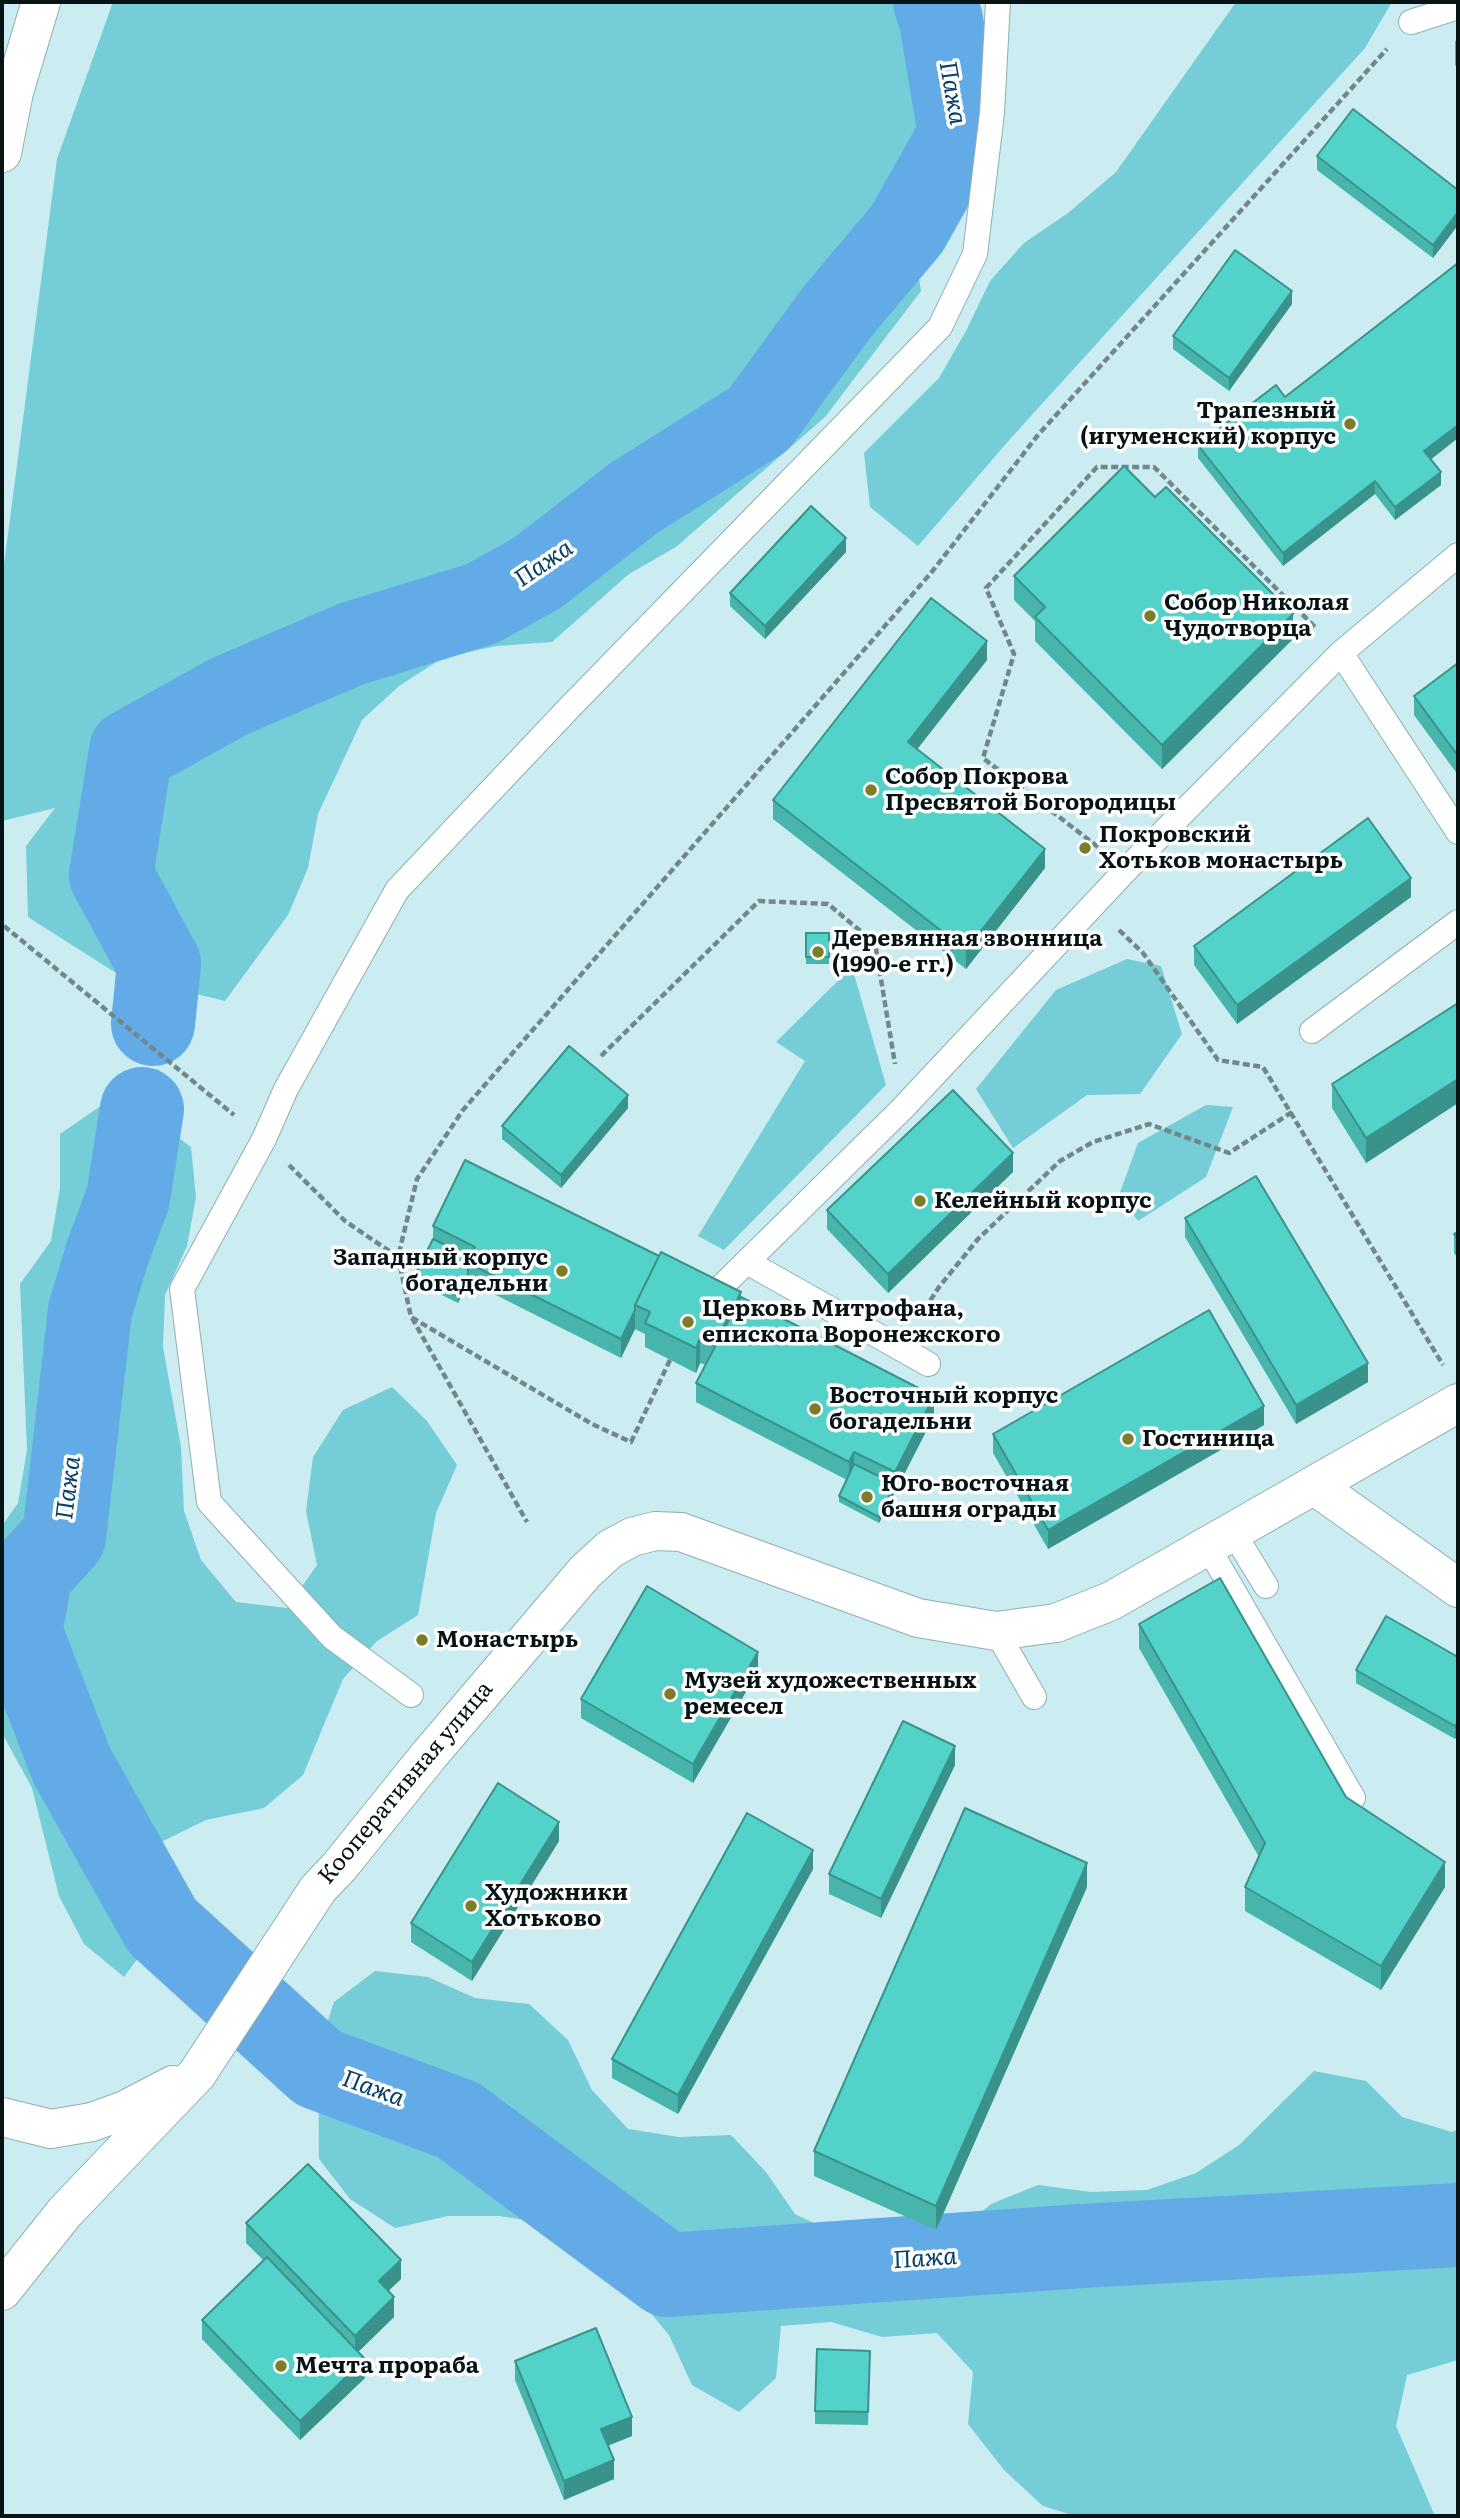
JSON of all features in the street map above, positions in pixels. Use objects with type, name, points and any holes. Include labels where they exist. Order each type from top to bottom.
[{"type":"main road","points":[[2,153],[14,92],[41,2]]},
{"type":"main road","name":"Кооперативная улица","points":[[2,2291],[65,2212],[197,2074],[305,1906],[585,1572],[610,1549],[632,1537],[655,1531],[681,1532],[918,1618],[996,1631],[1056,1623],[1111,1601],[1458,1403]]},
{"type":"main road","points":[[1315,1486],[1458,1588]]},
{"type":"main road","points":[[2,2116],[51,2129],[92,2122],[125,2110],[197,2074]]},
{"type":"lane","points":[[411,1695],[332,1637],[209,1502],[182,1289],[264,1139],[286,1089],[397,890],[570,707],[940,327],[975,254],[992,113],[998,2]]},
{"type":"lane","points":[[1411,22],[1458,7]]},
{"type":"lane","points":[[710,1301],[902,1109],[1126,870],[1341,653],[1458,555]]},
{"type":"lane","points":[[1341,653],[1458,832]]},
{"type":"lane","points":[[1312,1031],[1458,922]]},
{"type":"lane","points":[[747,1262],[928,1364]]},
{"type":"lane","points":[[1220,1540],[1266,1586]]},
{"type":"lane","points":[[1220,1540],[1353,1798]]},
{"type":"lane","points":[[996,1631],[1034,1697]]},
{"type":"path","points":[[527,1522],[411,1317],[398,1257],[417,1179],[463,1110],[931,573],[1038,435],[1411,22]]},
{"type":"path","points":[[1126,870],[983,758],[1014,654],[986,588],[1097,467],[1154,467],[1341,653]]},
{"type":"path","points":[[601,1056],[759,901],[828,904],[875,943],[902,1109]]},
{"type":"path","points":[[1093,906],[1143,953],[1218,1060],[1264,1067],[1443,1365]]},
{"type":"path","points":[[4,926],[264,1139],[345,1221],[398,1257]]},
{"type":"path","points":[[899,1348],[939,1287],[978,1239],[1060,1161],[1093,1142],[1149,1124],[1229,1153],[1292,1112]]},
{"type":"path","points":[[411,1317],[592,1424],[631,1442],[670,1360]]},
{"type":"shaded area","points":[[113,2],[897,2],[929,139],[871,209],[913,240],[921,291],[825,417],[676,547],[629,574],[552,642],[497,646],[444,657],[399,686],[362,720],[318,814],[308,868],[288,915],[225,1001],[119,975],[28,917],[26,846],[55,808],[2,821],[2,580],[57,159]]},
{"type":"shaded area","points":[[1236,2],[1392,2],[1365,48],[1011,438],[918,546],[870,507],[864,453],[939,378],[990,281],[1024,243],[1068,213],[1116,172]]},
{"type":"shaded area","points":[[1127,959],[1161,966],[1182,1034],[1140,1094],[1087,1095],[1013,1148],[976,1089],[1056,990]]},
{"type":"shaded area","points":[[852,967],[886,1085],[724,1250],[698,1236],[805,1061],[776,1042]]},
{"type":"shaded area","points":[[102,1105],[151,1117],[191,1147],[196,1197],[187,1246],[165,1295],[163,1347],[181,1447],[184,1511],[201,1560],[236,1602],[287,1608],[317,1565],[306,1511],[313,1457],[343,1410],[392,1387],[427,1421],[457,1465],[436,1513],[418,1615],[377,1641],[343,1679],[303,1775],[264,1808],[206,1820],[159,1843],[149,1899],[144,1950],[124,1977],[84,1944],[59,1896],[32,1788],[2,1733],[2,1526],[18,1503],[27,1450],[20,1284],[51,1241],[60,1188],[60,1134]]},
{"type":"shaded area","points":[[1206,1105],[1233,1107],[1206,1177],[1138,1221],[1119,1195],[1138,1143]]},
{"type":"shaded area","points":[[375,1971],[428,1977],[475,1998],[529,2004],[568,2040],[592,2090],[628,2129],[679,2137],[731,2135],[766,2172],[795,2214],[845,2238],[895,2248],[948,2239],[991,2204],[1038,2185],[1091,2192],[1147,2190],[1196,2173],[1239,2145],[1314,2071],[1366,2081],[1402,2117],[1452,2132],[1458,2129],[1458,2360],[1407,2375],[1396,2426],[1435,2516],[1075,2516],[1043,2506],[1004,2470],[968,2424],[973,2372],[937,2333],[882,2337],[831,2322],[781,2326],[776,2378],[739,2412],[692,2385],[669,2335],[597,2248],[551,2224],[499,2216],[448,2216],[395,2228],[350,2199],[319,2159],[318,2051],[334,2002]]},
{"type":"building","points":[[1353,109],[1458,190],[1458,212],[1433,245],[1317,156]]},
{"type":"building","points":[[1235,250],[1292,291],[1229,378],[1173,336]]},
{"type":"building","name":"Трапезный (игуменский) корпус","points":[[1458,263],[1458,425],[1424,451],[1441,472],[1395,507],[1375,481],[1283,553],[1198,445],[1276,385],[1285,397]]},
{"type":"building","name":"Собор Николая Чудотворца","points":[[1124,466],[1155,497],[1166,487],[1293,614],[1162,745],[1035,617],[1045,607],[1014,576]]},
{"type":"building","points":[[811,506],[846,538],[765,626],[730,593]]},
{"type":"building","name":"Собор Покрова Пресвятой Богородицы","points":[[931,598],[987,641],[908,742],[1045,849],[966,950],[773,800]]},
{"type":"building","points":[[1458,663],[1458,756],[1414,696]]},
{"type":"building","points":[[1368,818],[1411,878],[1237,1005],[1194,946]]},
{"type":"building","name":"Деревянная звонница (1990-е гг.)","points":[[806,933],[829,933],[829,957],[806,957]]},
{"type":"building","points":[[1458,1003],[1458,1079],[1366,1138],[1332,1084]]},
{"type":"building","points":[[569,1046],[628,1095],[561,1175],[502,1126]]},
{"type":"building","name":"Келейный корпус","points":[[953,1090],[1013,1153],[888,1274],[827,1210]]},
{"type":"building","name":"Западный корпус богадельни","points":[[465,1160],[659,1256],[621,1339],[468,1263],[475,1247],[433,1226]]},
{"type":"building","points":[[1256,1176],[1368,1363],[1296,1405],[1185,1218]]},
{"type":"building","points":[[433,1239],[471,1257],[468,1274],[458,1296],[415,1275]]},
{"type":"building","name":"Церковь Митрофана, епископа Воронежского","points":[[661,1252],[741,1292],[714,1345],[700,1338],[696,1348],[645,1323],[650,1312],[635,1305]]},
{"type":"building","name":"Восточный корпус богадельни","points":[[741,1297],[934,1396],[895,1472],[854,1452],[849,1462],[696,1383]]},
{"type":"building","name":"Гостиница","points":[[1209,1310],[1264,1406],[1048,1530],[993,1434]]},
{"type":"building","name":"Юго-восточная башня ограды","points":[[854,1464],[895,1484],[879,1517],[839,1496]]},
{"type":"building","points":[[1220,1578],[1346,1797],[1445,1862],[1381,1966],[1245,1887],[1265,1843],[1139,1624]]},
{"type":"building","name":"Музей художественных ремесел","points":[[647,1586],[758,1652],[693,1764],[581,1699]]},
{"type":"building","points":[[1386,1616],[1458,1657],[1458,1721],[1455,1726],[1356,1670]]},
{"type":"building","points":[[903,1721],[955,1746],[881,1899],[829,1874]]},
{"type":"building","points":[[498,1783],[559,1822],[472,1962],[411,1923]]},
{"type":"building","points":[[965,1808],[1087,1863],[936,2206],[814,2151]]},
{"type":"building","points":[[747,1813],[813,1850],[678,2095],[612,2059]]},
{"type":"building","points":[[308,2164],[401,2260],[379,2281],[394,2297],[355,2336],[246,2223]]},
{"type":"building","points":[[267,2257],[365,2359],[300,2421],[202,2320]]},
{"type":"building","points":[[596,2328],[632,2417],[601,2429],[614,2460],[564,2481],[515,2361]]},
{"type":"building","points":[[817,2349],[870,2351],[868,2412],[815,2411]]},
{"type":"waterway","name":"Пажа","points":[[153,1024],[159,964],[111,875],[131,751],[230,696],[351,644],[481,604],[537,573],[634,498],[759,419],[837,312],[907,229],[960,135],[941,20],[935,2]]},
{"type":"waterway","name":"Пажа","points":[[142,1109],[128,1198],[90,1311],[64,1537],[31,1573],[20,1631],[72,1766],[162,1926],[318,2068],[458,2120],[667,2275],[1082,2246],[1458,2225]]},
{"type":"place","name":"Трапезный (игуменский) корпус","points":[[1350,424]]},
{"type":"place","name":"Собор Николая Чудотворца","points":[[1150,616]]},
{"type":"place","name":"Собор Покрова Пресвятой Богородицы","points":[[871,790]]},
{"type":"place","name":"Покровский Хотьков монастырь","points":[[1085,848]]},
{"type":"place","name":"Деревянная звонница (1990-е гг.)","points":[[818,952]]},
{"type":"place","name":"Келейный корпус","points":[[920,1201]]},
{"type":"place","name":"Западный корпус богадельни","points":[[562,1271]]},
{"type":"place","name":"Церковь Митрофана, епископа Воронежского","points":[[688,1322]]},
{"type":"place","name":"Восточный корпус богадельни","points":[[815,1409]]},
{"type":"place","name":"Гостиница","points":[[1128,1439]]},
{"type":"place","name":"Юго-восточная башня ограды","points":[[867,1497]]},
{"type":"place","name":"Монастырь","points":[[422,1640]]},
{"type":"place","name":"Музей художественных ремесел","points":[[670,1694]]},
{"type":"place","name":"Художники Хотьково","points":[[471,1906]]},
{"type":"place","name":"Мечта прораба","points":[[281,2366]]}]
